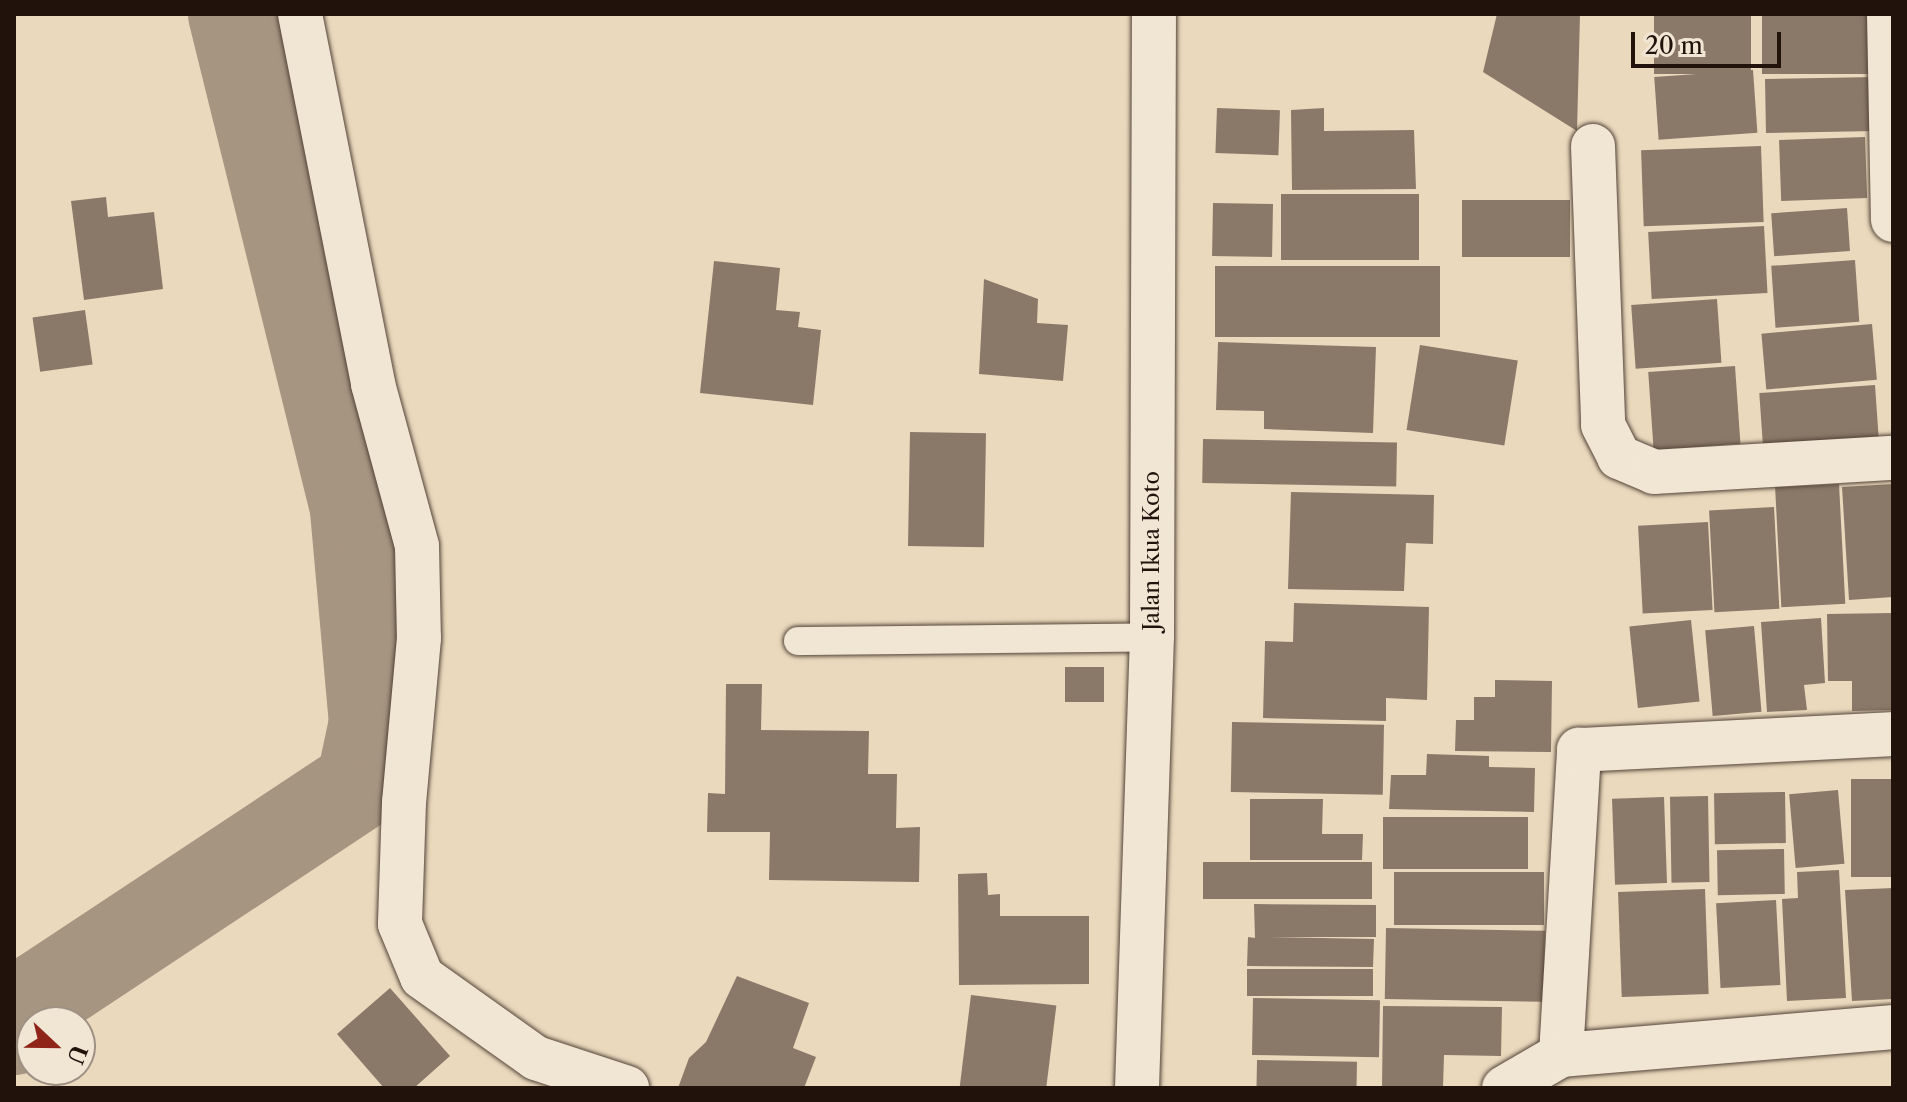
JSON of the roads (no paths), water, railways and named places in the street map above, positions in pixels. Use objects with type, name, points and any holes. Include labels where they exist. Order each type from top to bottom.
[{"type":"street","points":[[300,14],[373,384],[417,546],[419,638],[404,802],[400,924],[422,977],[536,1058],[627,1088]]},
{"type":"street","name":"Jalan Ikua Koto","points":[[1137,1088],[1152,637],[1154,14]]},
{"type":"street","points":[[1889,14],[1893,220]]},
{"type":"street","points":[[1593,146],[1603,425],[1619,457],[1654,472],[1893,458]]},
{"type":"street","points":[[1561,1055],[1579,750],[1893,734]]},
{"type":"street","points":[[1504,1088],[1561,1055],[1893,1027]]},
{"type":"lane","points":[[798,641],[1152,637]]},
{"type":"waterway","points":[[14,1030],[42,995],[361,784],[374,723],[355,508],[233,14]]}]
